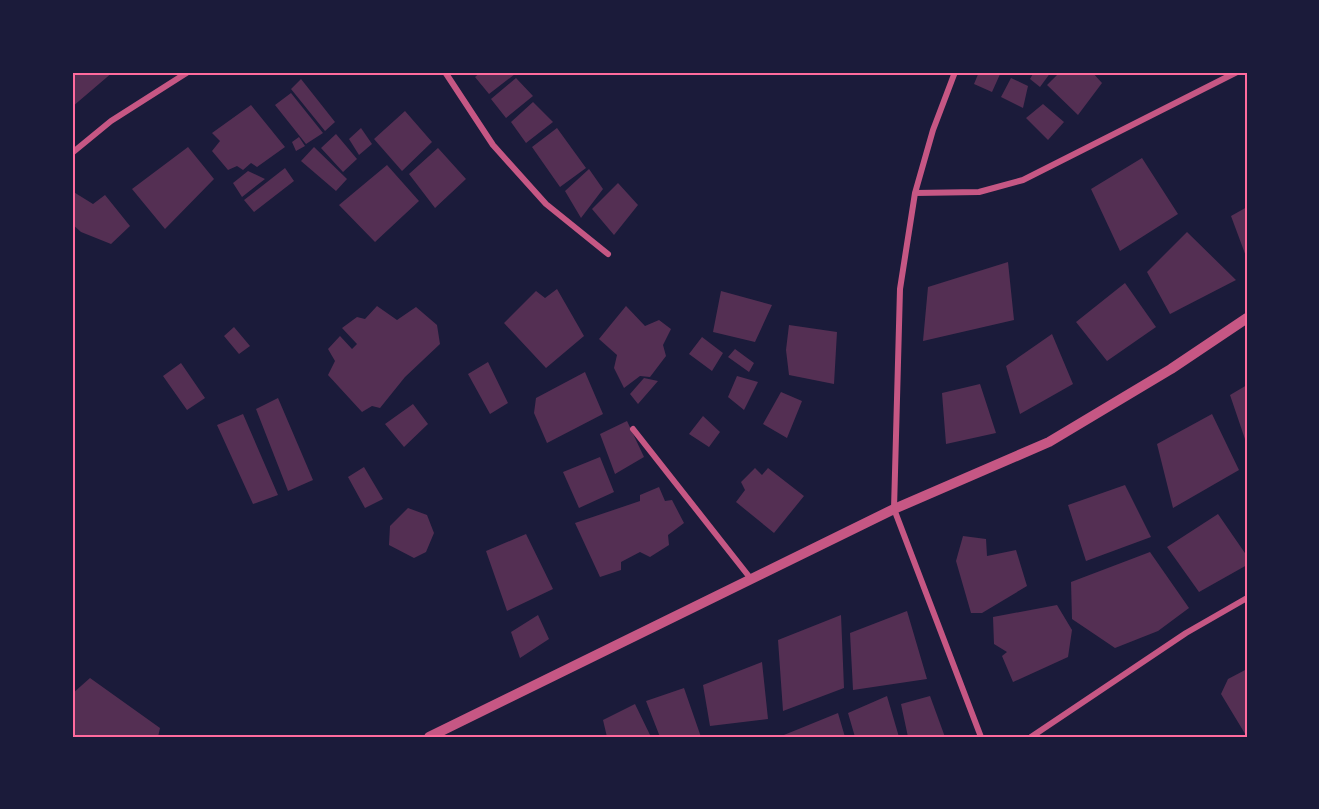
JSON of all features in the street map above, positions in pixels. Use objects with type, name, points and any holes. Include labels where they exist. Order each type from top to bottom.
[{"type":"street","points":[[72,153],[111,121],[188,72]]},
{"type":"street","points":[[445,72],[501,154],[546,204],[608,254]]},
{"type":"street","points":[[955,72],[933,130],[915,193],[900,289],[894,508],[981,737]]},
{"type":"street","points":[[915,193],[979,192],[1023,180],[1238,72]]},
{"type":"street","points":[[429,737],[894,508],[1049,442],[1171,369],[1247,318]]},
{"type":"street","points":[[633,429],[751,579]]},
{"type":"street","points":[[1031,737],[1186,633],[1247,598]]},
{"type":"building","points":[[72,72],[113,72],[72,107]]},
{"type":"building","points":[[481,72],[514,72],[515,74],[489,94],[475,77]]},
{"type":"building","points":[[979,72],[1001,72],[992,92],[974,84]]},
{"type":"building","points":[[1034,72],[1051,72],[1040,87],[1030,79]]},
{"type":"building","points":[[1060,72],[1092,72],[1102,83],[1078,115],[1047,85]]},
{"type":"building","points":[[516,78],[533,96],[506,118],[491,99]]},
{"type":"building","points":[[1011,78],[1028,86],[1023,108],[1001,97]]},
{"type":"building","points":[[301,79],[335,122],[325,131],[291,89]]},
{"type":"building","points":[[291,93],[323,133],[306,144],[275,105]]},
{"type":"building","points":[[533,102],[553,122],[526,143],[511,122]]},
{"type":"building","points":[[1043,104],[1064,122],[1048,140],[1026,118]]},
{"type":"building","points":[[251,105],[285,147],[257,167],[251,163],[243,170],[237,166],[228,170],[212,151],[220,141],[212,133]]},
{"type":"building","points":[[405,111],[432,142],[402,171],[374,139]]},
{"type":"building","points":[[361,128],[372,144],[359,155],[349,139]]},
{"type":"building","points":[[557,128],[586,168],[560,187],[532,147]]},
{"type":"building","points":[[336,134],[357,159],[343,172],[321,148]]},
{"type":"building","points":[[299,137],[305,146],[296,151],[292,142]]},
{"type":"building","points":[[188,147],[214,179],[165,229],[132,189]]},
{"type":"building","points":[[314,147],[347,179],[336,191],[301,161]]},
{"type":"building","points":[[438,148],[466,179],[435,208],[409,174]]},
{"type":"building","points":[[1142,158],[1178,214],[1120,251],[1091,189]]},
{"type":"building","points":[[387,165],[419,201],[375,242],[339,205]]},
{"type":"building","points":[[285,168],[294,181],[254,212],[244,200]]},
{"type":"building","points":[[589,169],[603,189],[581,218],[565,191]]},
{"type":"building","points":[[248,171],[265,179],[242,197],[233,183]]},
{"type":"building","points":[[618,183],[638,205],[614,235],[592,209]]},
{"type":"building","points":[[72,191],[93,204],[105,195],[130,226],[111,244],[81,232],[72,224]]},
{"type":"building","points":[[1247,207],[1247,259],[1231,216]]},
{"type":"building","points":[[1187,232],[1236,280],[1170,314],[1147,272]]},
{"type":"building","points":[[1008,262],[1014,320],[923,341],[928,287]]},
{"type":"building","points":[[1125,283],[1156,327],[1107,361],[1076,322]]},
{"type":"building","points":[[557,289],[584,336],[546,368],[504,323],[536,291],[545,298]]},
{"type":"building","points":[[721,291],[772,305],[755,342],[713,332]]},
{"type":"building","points":[[377,306],[397,320],[416,307],[437,325],[440,344],[405,377],[380,408],[372,406],[362,412],[328,375],[335,361],[328,349],[340,336],[352,349],[357,344],[342,328],[357,317],[365,319]]},
{"type":"building","points":[[626,306],[645,326],[659,320],[671,329],[663,345],[666,356],[650,377],[640,376],[624,388],[614,368],[617,355],[599,339]]},
{"type":"building","points":[[789,325],[837,332],[834,384],[789,375],[786,350]]},
{"type":"building","points":[[234,327],[250,346],[239,354],[224,336]]},
{"type":"building","points":[[1052,334],[1073,384],[1020,414],[1006,366]]},
{"type":"building","points":[[702,337],[723,353],[712,371],[689,354]]},
{"type":"building","points":[[735,349],[754,363],[749,372],[728,357]]},
{"type":"building","points":[[488,362],[508,403],[490,414],[468,374]]},
{"type":"building","points":[[181,363],[205,398],[187,410],[163,376]]},
{"type":"building","points":[[585,372],[603,414],[547,443],[534,413],[536,398]]},
{"type":"building","points":[[737,376],[758,382],[744,410],[728,397]]},
{"type":"building","points":[[644,378],[658,381],[638,404],[630,394]]},
{"type":"building","points":[[980,384],[996,433],[946,444],[942,393]]},
{"type":"building","points":[[1247,385],[1247,445],[1230,395]]},
{"type":"building","points":[[781,392],[802,401],[787,438],[763,424]]},
{"type":"building","points":[[278,398],[313,480],[288,491],[256,409]]},
{"type":"building","points":[[413,404],[428,424],[404,447],[385,424]]},
{"type":"building","points":[[243,414],[278,495],[253,504],[217,425]]},
{"type":"building","points":[[1212,414],[1239,470],[1173,508],[1157,444]]},
{"type":"building","points":[[703,416],[720,432],[709,447],[689,434]]},
{"type":"building","points":[[627,421],[644,457],[615,474],[600,434]]},
{"type":"building","points":[[600,457],[614,492],[579,508],[563,472]]},
{"type":"building","points":[[364,467],[383,499],[365,508],[348,477]]},
{"type":"building","points":[[755,468],[762,475],[768,468],[804,496],[774,533],[736,502],[745,490],[741,482]]},
{"type":"building","points":[[1125,485],[1151,537],[1086,561],[1068,505]]},
{"type":"building","points":[[659,487],[665,501],[672,500],[684,523],[668,535],[669,545],[650,557],[640,552],[621,562],[621,570],[600,577],[575,523],[640,501],[640,495]]},
{"type":"building","points":[[408,508],[427,515],[434,533],[426,552],[414,558],[389,545],[390,526]]},
{"type":"building","points":[[1218,514],[1247,556],[1247,565],[1199,592],[1167,547]]},
{"type":"building","points":[[526,534],[553,589],[507,611],[486,551]]},
{"type":"building","points":[[963,536],[986,539],[987,556],[1016,550],[1027,586],[982,613],[971,613],[956,561]]},
{"type":"building","points":[[1150,552],[1189,608],[1158,631],[1115,648],[1072,619],[1071,582]]},
{"type":"building","points":[[1057,605],[1072,630],[1068,657],[1013,682],[1002,656],[1007,652],[994,644],[993,617]]},
{"type":"building","points":[[907,611],[927,679],[853,690],[850,633]]},
{"type":"building","points":[[538,615],[549,639],[520,658],[511,632]]},
{"type":"building","points":[[841,615],[844,688],[783,711],[778,640]]},
{"type":"building","points":[[762,662],[768,719],[710,726],[703,685]]},
{"type":"building","points":[[1247,669],[1247,737],[1221,694],[1228,679]]},
{"type":"building","points":[[90,678],[160,728],[158,737],[72,737],[72,694]]},
{"type":"building","points":[[684,688],[701,737],[660,737],[646,701]]},
{"type":"building","points":[[887,696],[899,737],[855,737],[848,713]]},
{"type":"building","points":[[930,696],[945,737],[908,737],[901,704]]},
{"type":"building","points":[[635,704],[651,737],[607,737],[603,720]]},
{"type":"building","points":[[838,713],[845,737],[779,737]]}]
